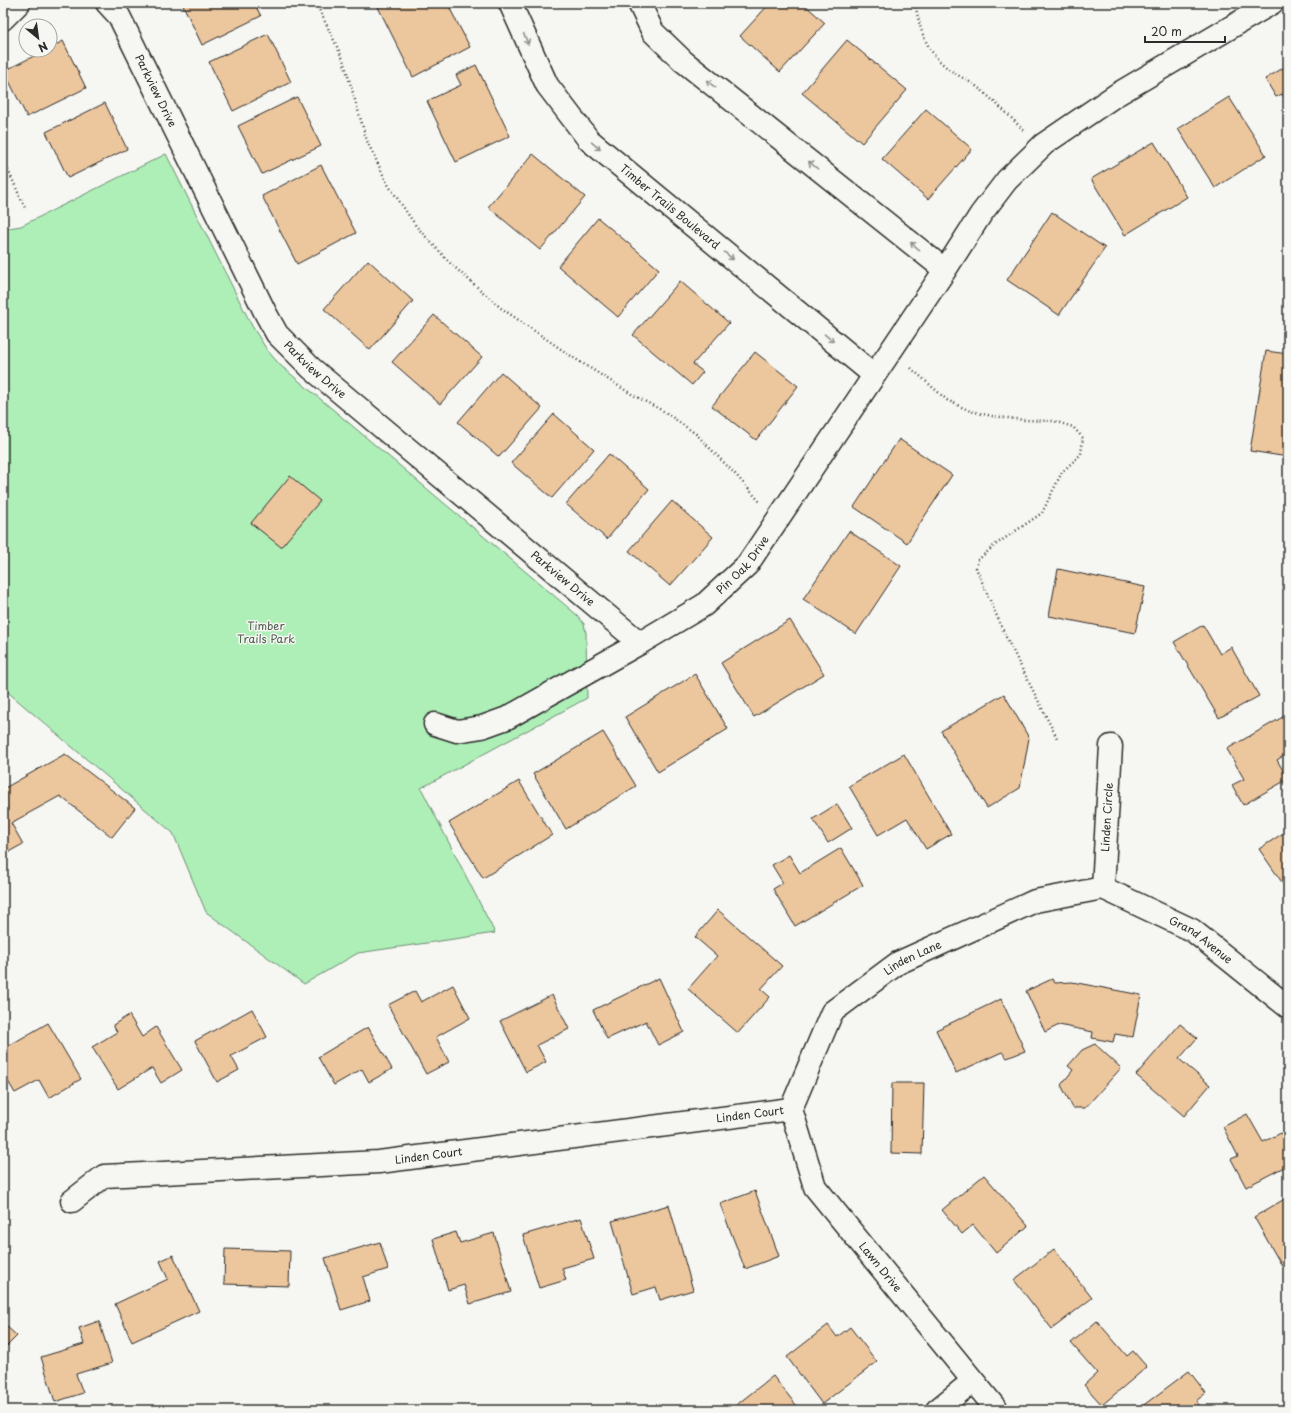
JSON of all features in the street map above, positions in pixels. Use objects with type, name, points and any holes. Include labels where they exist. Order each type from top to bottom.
[{"type":"street","points":[[3,19],[19,3]]},
{"type":"street","name":"Parkview Drive","points":[[106,3],[119,16],[277,334],[311,368],[640,643]]},
{"type":"street","name":"Timber Trails Boulevard","points":[[510,3],[546,85],[589,140],[874,375]]},
{"type":"street","points":[[639,3],[653,32],[683,61],[945,270]]},
{"type":"street","name":"Pin Oak Drive","points":[[435,724],[457,731],[482,727],[508,718],[704,605],[747,565],[981,214],[1007,180],[1044,144],[1116,95],[1272,3]]},
{"type":"street","name":"Linden Circle","points":[[1103,888],[1111,746]]},
{"type":"street","name":"Grand Avenue","points":[[1103,888],[1192,930],[1288,1007]]},
{"type":"street","name":"Linden Lane","points":[[792,1109],[832,1012],[898,963],[1035,902],[1103,888]]},
{"type":"street","name":"Linden Court","points":[[72,1201],[104,1176],[379,1162],[792,1109]]},
{"type":"street","name":"Lawn Drive","points":[[792,1109],[815,1187],[997,1410]]},
{"type":"street","points":[[937,1410],[973,1381]]},
{"type":"path","points":[[316,3],[343,59],[367,141],[387,183],[416,226],[451,264],[501,308],[574,358],[633,395],[665,412],[696,434],[737,476],[764,507]]},
{"type":"path","points":[[915,3],[920,30],[935,56],[945,66],[972,83],[993,100],[1027,134]]},
{"type":"path","points":[[3,158],[26,210]]},
{"type":"path","points":[[911,368],[947,400],[970,410],[992,416],[1024,420],[1054,421],[1073,427],[1083,438],[1081,454],[1062,472],[1042,513],[995,545],[978,560],[976,568],[1006,637],[1058,740]]},
{"type":"green space","name":"Timber Trails Park","points":[[166,154],[252,326],[267,350],[280,365],[577,615],[584,624],[586,633],[587,698],[421,788],[495,933],[358,953],[304,984],[206,912],[173,833],[3,688],[3,229],[21,226]]},
{"type":"building","points":[[182,3],[254,3],[261,16],[202,45]]},
{"type":"building","points":[[385,3],[447,3],[470,47],[413,77],[378,7]]},
{"type":"building","points":[[770,3],[803,3],[825,23],[780,72],[740,36]]},
{"type":"building","points":[[268,34],[291,82],[233,111],[209,62]]},
{"type":"building","points":[[847,40],[907,90],[862,143],[802,93]]},
{"type":"building","points":[[63,41],[86,88],[27,117],[4,71],[30,58],[58,58],[58,44]]},
{"type":"building","points":[[476,65],[510,136],[456,162],[427,101],[461,85],[456,75]]},
{"type":"building","points":[[1288,65],[1288,103],[1282,94],[1276,97],[1265,79]]},
{"type":"building","points":[[297,97],[321,146],[262,174],[238,126]]},
{"type":"building","points":[[1229,97],[1266,155],[1215,188],[1178,129]]},
{"type":"building","points":[[105,103],[127,149],[68,178],[46,132]]},
{"type":"building","points":[[926,109],[972,149],[928,199],[882,159]]},
{"type":"building","points":[[1154,142],[1187,197],[1125,235],[1091,179]]},
{"type":"building","points":[[533,154],[585,197],[540,250],[488,207]]},
{"type":"building","points":[[321,165],[356,233],[297,264],[262,196]]},
{"type":"building","points":[[1052,212],[1105,248],[1059,315],[1007,280]]},
{"type":"building","points":[[598,218],[659,269],[618,317],[558,266]]},
{"type":"building","points":[[368,260],[413,301],[370,350],[324,309]]},
{"type":"building","points":[[680,281],[729,323],[693,364],[703,372],[692,385],[633,335]]},
{"type":"building","points":[[434,315],[482,357],[440,404],[392,362]]},
{"type":"building","points":[[1266,351],[1288,354],[1288,457],[1250,451]]},
{"type":"building","points":[[755,352],[798,386],[756,440],[712,406]]},
{"type":"building","points":[[501,372],[542,408],[499,457],[458,422]]},
{"type":"building","points":[[554,414],[594,449],[552,498],[511,463]]},
{"type":"building","points":[[899,439],[952,475],[907,543],[854,507]]},
{"type":"building","points":[[609,454],[649,489],[607,539],[566,504]]},
{"type":"building","points":[[290,476],[320,501],[281,547],[251,523]]},
{"type":"building","points":[[672,501],[713,537],[670,586],[629,551]]},
{"type":"building","points":[[849,531],[901,566],[856,634],[803,599]]},
{"type":"building","points":[[1058,569],[1145,587],[1135,633],[1049,616]]},
{"type":"building","points":[[790,620],[824,674],[754,717],[721,663]]},
{"type":"building","points":[[1203,625],[1220,654],[1231,647],[1259,696],[1219,718],[1174,642]]},
{"type":"building","points":[[695,674],[728,729],[658,772],[625,717]]},
{"type":"building","points":[[1004,694],[1029,738],[1020,788],[987,808],[941,731]]},
{"type":"building","points":[[1288,714],[1288,753],[1277,760],[1288,779],[1243,805],[1232,785],[1244,779],[1227,749]]},
{"type":"building","points":[[603,732],[636,786],[566,829],[533,774]]},
{"type":"building","points":[[65,754],[135,808],[112,837],[60,796],[11,823],[23,844],[3,855],[3,789]]},
{"type":"building","points":[[904,754],[951,834],[926,849],[907,818],[878,835],[849,786]]},
{"type":"building","points":[[519,781],[552,835],[483,878],[449,823]]},
{"type":"building","points":[[837,804],[852,828],[828,843],[813,819]]},
{"type":"building","points":[[1288,830],[1288,891],[1259,849]]},
{"type":"building","points":[[841,848],[863,885],[795,926],[773,889],[783,883],[772,865],[789,855],[800,873]]},
{"type":"building","points":[[718,910],[782,966],[761,989],[770,997],[738,1033],[688,989],[717,956],[695,937]]},
{"type":"building","points":[[659,978],[684,1032],[658,1045],[646,1021],[607,1039],[593,1010]]},
{"type":"building","points":[[1052,979],[1055,983],[1072,982],[1141,995],[1133,1037],[1115,1034],[1113,1042],[1092,1038],[1093,1032],[1059,1025],[1045,1032],[1026,991]]},
{"type":"building","points":[[453,985],[470,1018],[436,1037],[449,1062],[426,1074],[388,1005],[415,991],[421,1002]]},
{"type":"building","points":[[552,995],[569,1029],[537,1045],[546,1062],[526,1072],[500,1021]]},
{"type":"building","points":[[1001,999],[1025,1051],[1007,1058],[1002,1052],[956,1073],[936,1030]]},
{"type":"building","points":[[252,1009],[267,1037],[231,1056],[239,1070],[217,1082],[195,1041]]},
{"type":"building","points":[[129,1015],[142,1037],[156,1027],[182,1070],[161,1083],[152,1068],[118,1089],[92,1047],[117,1032],[113,1025]]},
{"type":"building","points":[[48,1023],[81,1079],[49,1098],[39,1080],[15,1093],[3,1073],[3,1049]]},
{"type":"building","points":[[1180,1024],[1197,1038],[1179,1059],[1210,1085],[1184,1116],[1136,1075]]},
{"type":"building","points":[[368,1027],[392,1069],[369,1082],[362,1069],[334,1085],[318,1057]]},
{"type":"building","points":[[1095,1044],[1121,1068],[1085,1108],[1073,1108],[1061,1085],[1073,1070],[1068,1066],[1082,1050]]},
{"type":"building","points":[[892,1083],[924,1083],[922,1154],[891,1153]]},
{"type":"building","points":[[1247,1114],[1263,1142],[1281,1133],[1288,1146],[1288,1165],[1246,1187],[1231,1159],[1238,1156],[1223,1127]]},
{"type":"building","points":[[984,1175],[1028,1226],[996,1253],[973,1225],[962,1234],[942,1210]]},
{"type":"building","points":[[755,1191],[779,1256],[745,1269],[720,1204]]},
{"type":"building","points":[[1288,1197],[1288,1262],[1282,1266],[1254,1217]]},
{"type":"building","points":[[669,1205],[693,1290],[660,1300],[656,1287],[633,1294],[612,1221]]},
{"type":"building","points":[[581,1218],[594,1259],[562,1268],[566,1280],[539,1288],[523,1235]]},
{"type":"building","points":[[456,1232],[460,1243],[494,1233],[511,1292],[470,1304],[464,1285],[448,1290],[433,1239]]},
{"type":"building","points":[[380,1242],[388,1269],[363,1277],[370,1301],[341,1310],[325,1258]]},
{"type":"building","points":[[225,1249],[290,1251],[289,1286],[224,1284]]},
{"type":"building","points":[[1054,1249],[1092,1298],[1052,1329],[1014,1280]]},
{"type":"building","points":[[173,1255],[199,1311],[132,1342],[115,1304],[168,1279],[160,1261]]},
{"type":"building","points":[[99,1321],[112,1363],[76,1374],[83,1393],[55,1402],[41,1357],[84,1344],[79,1328]]},
{"type":"building","points":[[1097,1321],[1127,1356],[1133,1351],[1147,1367],[1102,1405],[1084,1385],[1097,1373],[1071,1343]]},
{"type":"building","points":[[3,1323],[17,1336],[3,1350]]},
{"type":"building","points":[[828,1325],[837,1337],[850,1327],[877,1362],[822,1404],[787,1357]]},
{"type":"building","points":[[1189,1371],[1206,1393],[1196,1401],[1203,1410],[1137,1410]]},
{"type":"building","points":[[773,1376],[800,1410],[730,1410]]}]
